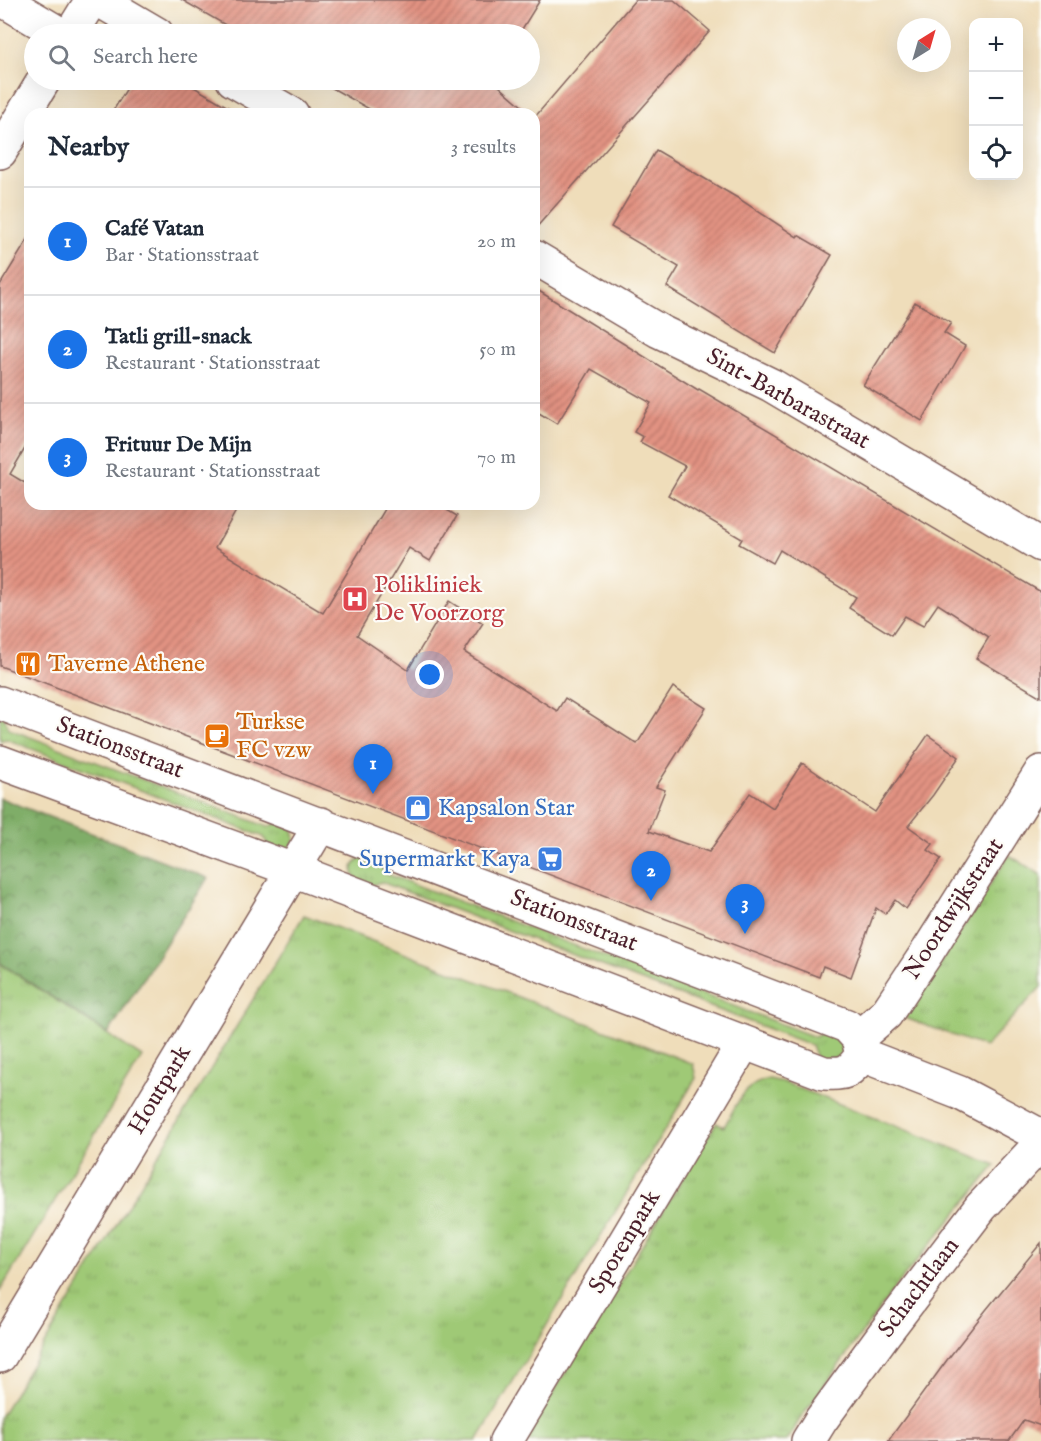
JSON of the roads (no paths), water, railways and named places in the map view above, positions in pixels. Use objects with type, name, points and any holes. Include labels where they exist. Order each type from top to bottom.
[{"type":"street","points":[[3,0],[43,24]]},
{"type":"street","points":[[77,24],[92,0]]},
{"type":"street","points":[[99,0],[141,24]]},
{"type":"street","points":[[27,108],[38,90]]},
{"type":"street","points":[[250,90],[282,108]]},
{"type":"street","points":[[0,152],[24,113]]},
{"type":"street","name":"Sint-Barbarastraat","points":[[540,261],[659,331],[771,386],[1041,545]]},
{"type":"street","name":"Stationsstraat","points":[[0,703],[847,1026],[860,1046],[960,1093],[1041,1136]]},
{"type":"street","points":[[0,762],[293,870],[824,1073],[840,1074],[851,1070],[860,1046]]},
{"type":"street","name":"Noordwijkstraat","points":[[860,1046],[886,1014],[934,942],[1041,772]]},
{"type":"street","name":"Houtpark","points":[[0,1356],[321,824]]},
{"type":"street","name":"Sporenpark","points":[[506,1441],[744,1043]]},
{"type":"street","name":"Schachtlaan","points":[[808,1441],[884,1334],[981,1207],[1041,1143]]},
{"type":"place","name":"Polikliniek De Voorzorg","points":[[355,599]]},
{"type":"place","name":"Taverne Athene","points":[[28,664]]},
{"type":"place","name":"Turkse FC vzw","points":[[217,736]]},
{"type":"place","name":"Café Vatan","points":[[373,794]]},
{"type":"place","name":"Kapsalon Star","points":[[418,808]]},
{"type":"place","name":"Supermarkt Kaya","points":[[550,859]]},
{"type":"place","name":"Tatli grill-snack","points":[[651,901]]},
{"type":"place","name":"Frituur De Mijn","points":[[745,934]]}]
